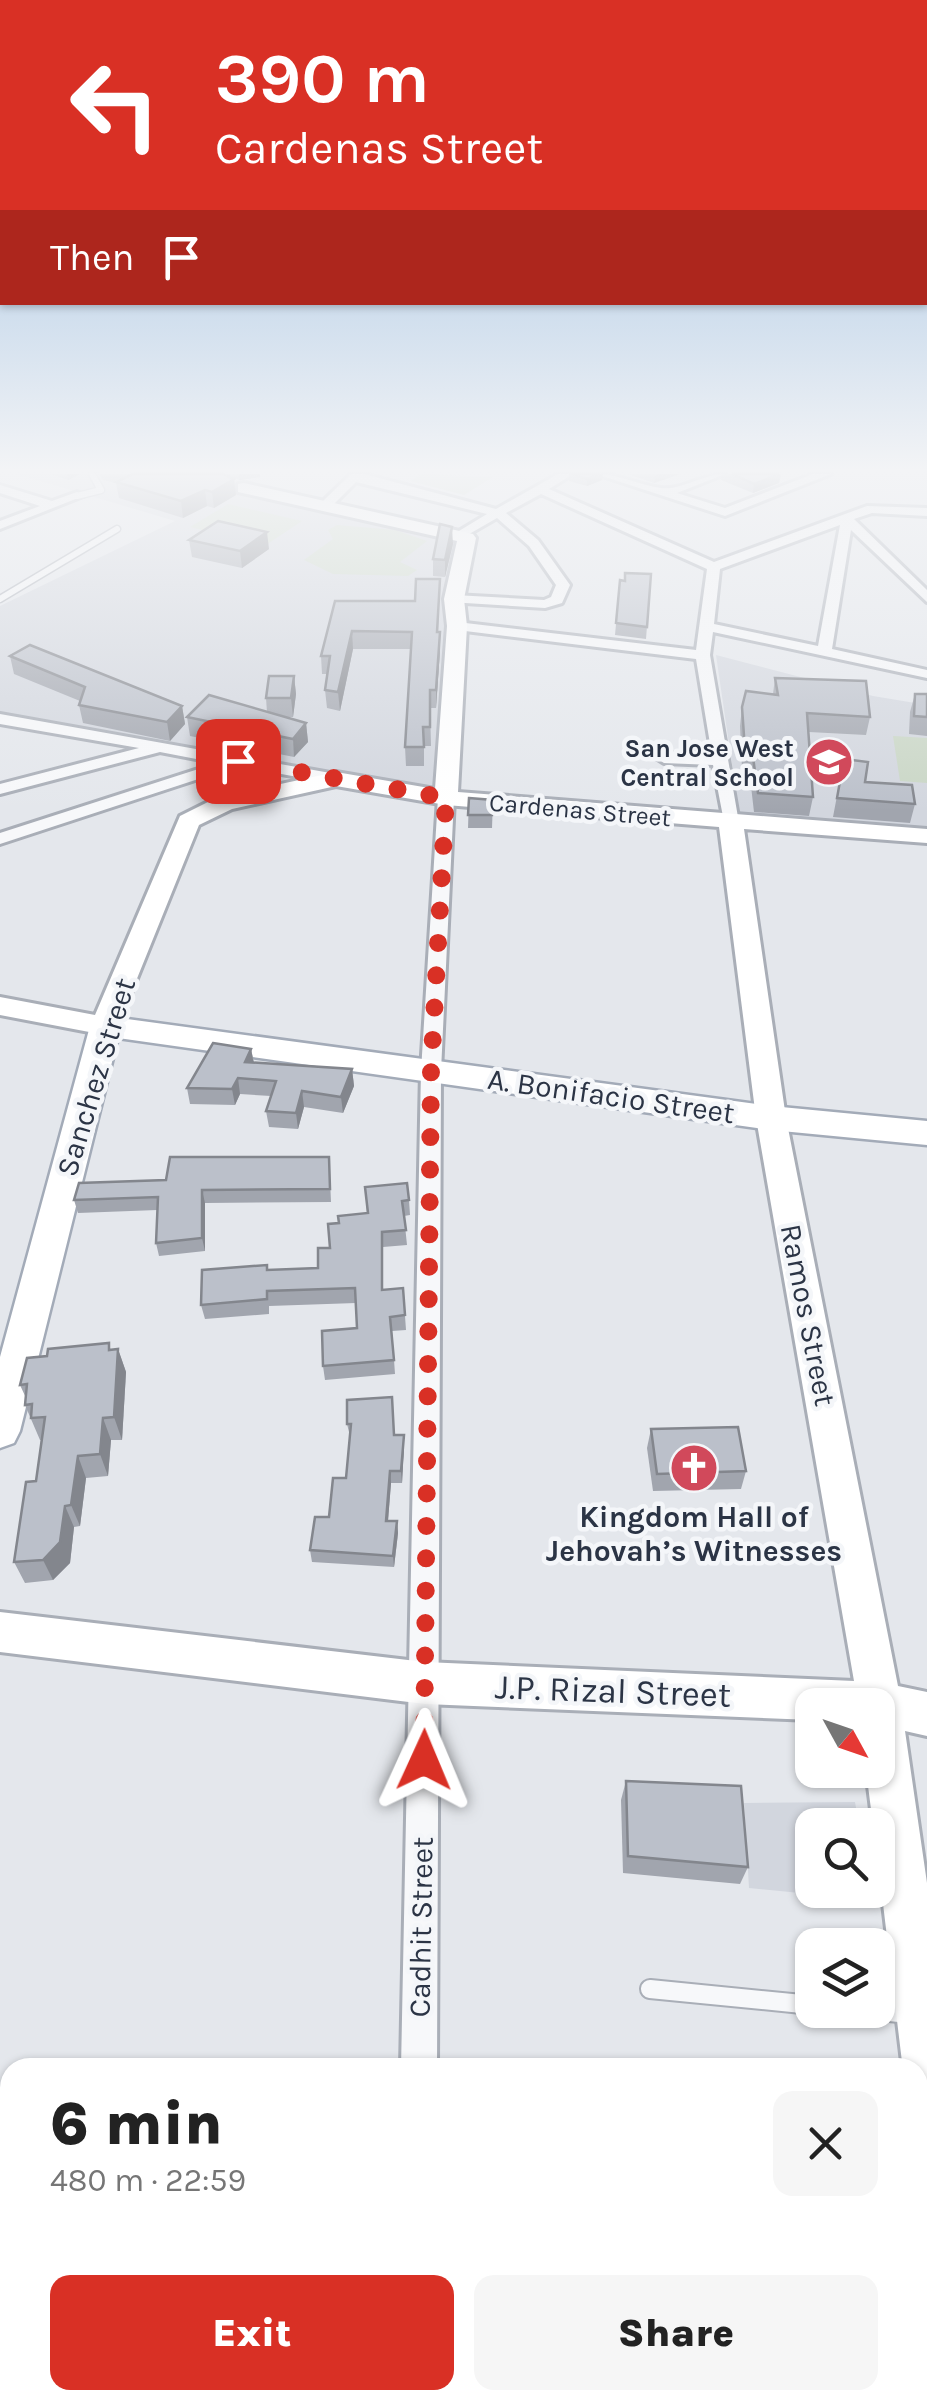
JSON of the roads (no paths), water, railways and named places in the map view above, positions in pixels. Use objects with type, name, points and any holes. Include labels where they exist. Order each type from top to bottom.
[{"type":"main road","name":"A. Bonifacio Street","points":[[105,1026],[772,1118],[927,1133]]},
{"type":"main road","name":"Sanchez Street","points":[[0,1431],[105,1026]]},
{"type":"street","name":"Cadhit Street","points":[[419,2058],[431,1071],[457,586]]},
{"type":"street","points":[[454,599],[545,604],[562,595],[563,586]]},
{"type":"street","name":"Ramos Street","points":[[711,586],[703,654],[732,823],[772,1118],[877,1688]]},
{"type":"street","points":[[824,653],[835,586]]},
{"type":"street","points":[[456,626],[703,654]]},
{"type":"street","points":[[704,626],[927,674]]},
{"type":"street","name":"Cardenas Street","points":[[0,719],[446,798],[927,836]]},
{"type":"street","points":[[0,789],[163,747]]},
{"type":"street","points":[[664,758],[721,761]]},
{"type":"street","points":[[0,839],[238,761]]},
{"type":"street","name":"Sanchez Street","points":[[105,1026],[190,820],[224,804],[336,779]]},
{"type":"street","name":"A. Bonifacio Street","points":[[0,1006],[105,1026]]},
{"type":"street","name":"J.P. Rizal Street","points":[[0,1632],[425,1683],[795,1700]]},
{"type":"street","name":"J.P. Rizal Street","points":[[895,1707],[927,1714]]},
{"type":"street","name":"Ramos Street","points":[[891,1788],[926,2058]]},
{"type":"lane","points":[[650,1989],[795,2002]]},
{"type":"lane","points":[[895,2013],[919,2015]]},
{"type":"place","name":"San Jose West Central School","points":[[829,762]]},
{"type":"place","name":"Kingdom Hall of Jehovah’s Witnesses","points":[[694,1468]]}]
